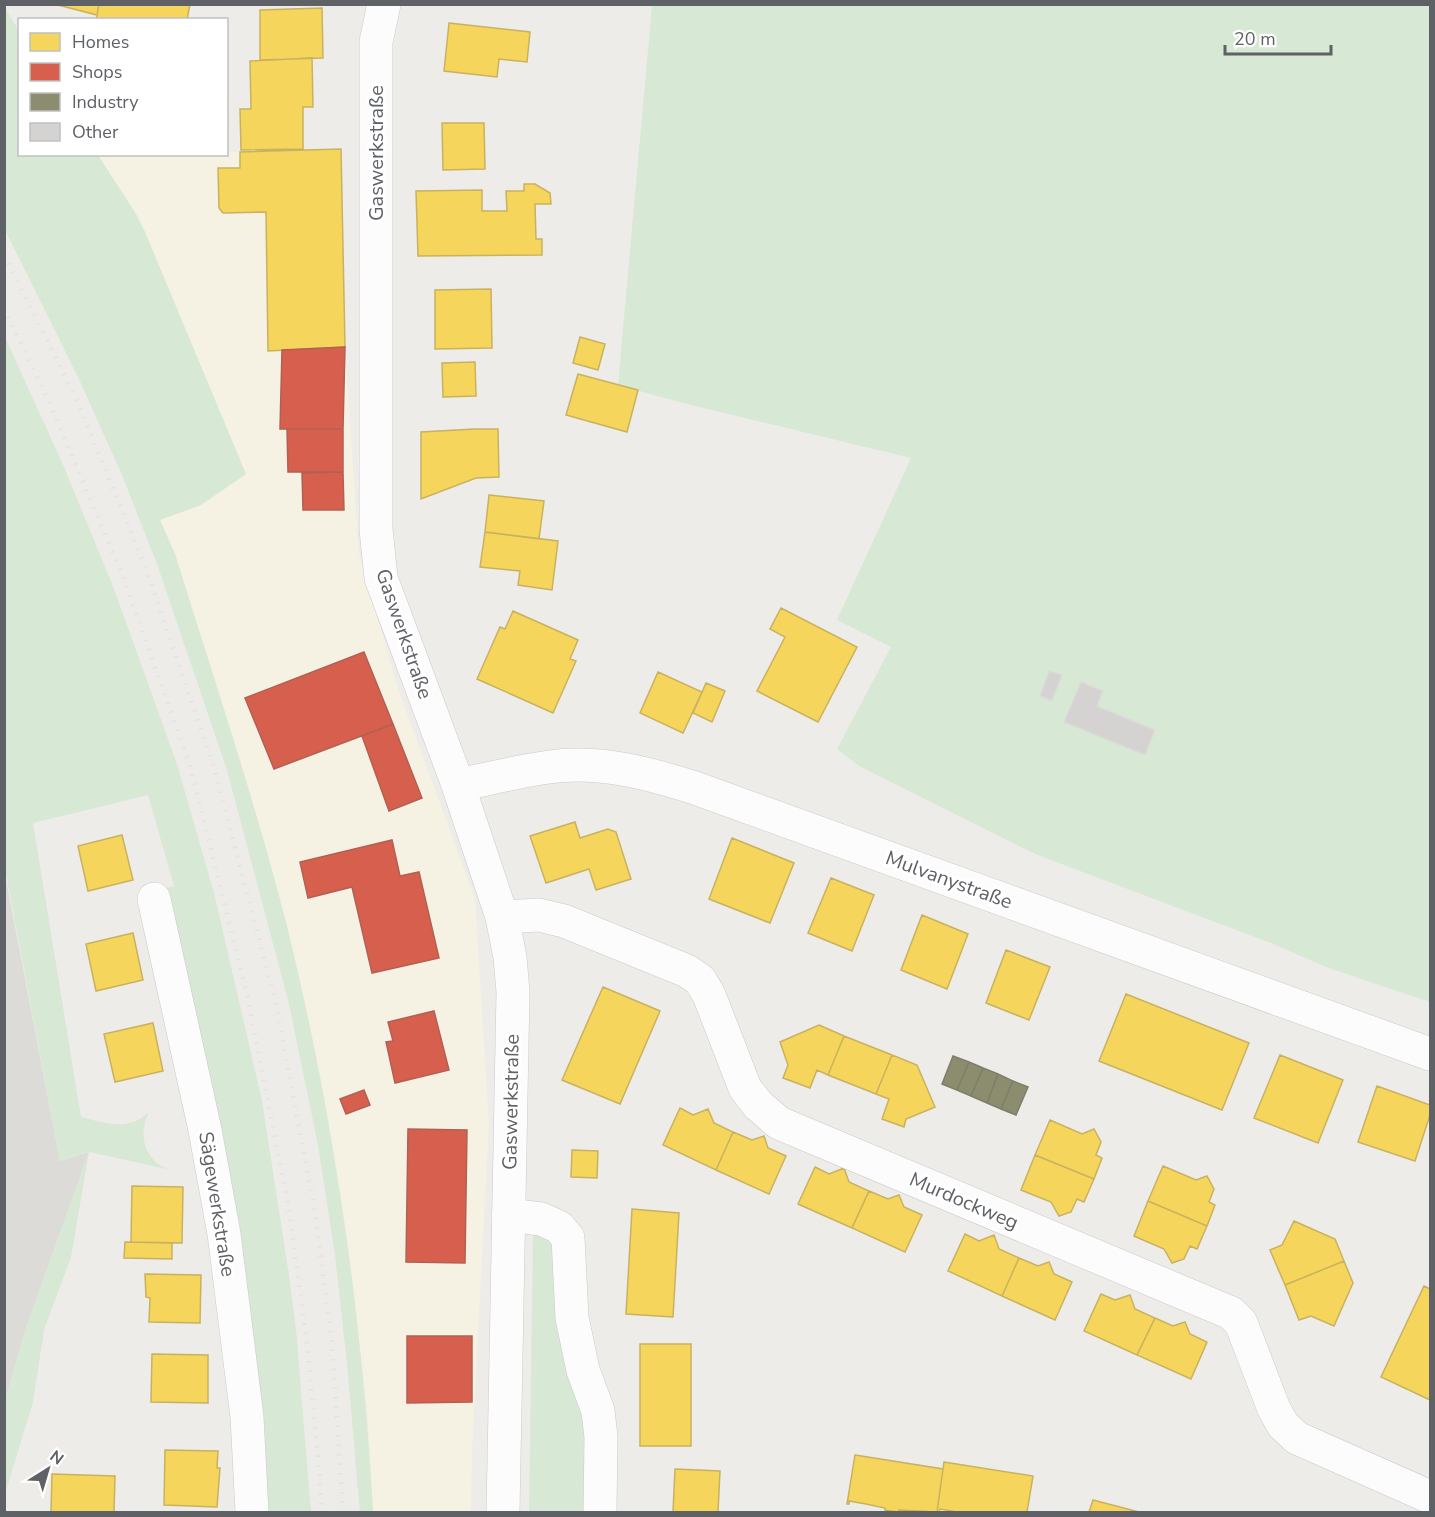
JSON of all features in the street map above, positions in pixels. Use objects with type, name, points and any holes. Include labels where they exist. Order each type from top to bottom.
[{"type":"street","name":"Gaswerkstraße","points":[[384,4],[376,42],[376,529],[381,578],[459,785],[502,917],[510,957],[513,992],[503,1512]]},
{"type":"street","name":"Mulvanystraße","points":[[459,785],[551,767],[606,766],[653,774],[1431,1054]]},
{"type":"street","name":"Sägewerkstraße","points":[[154,899],[205,1130],[224,1234],[248,1417],[252,1512]]},
{"type":"street","name":"Murdockweg","points":[[502,917],[539,915],[564,921],[687,971],[700,980],[709,995],[746,1088],[758,1105],[779,1123],[1231,1313],[1240,1323],[1274,1409],[1283,1425],[1297,1438],[1431,1497]]},
{"type":"street","points":[[508,1215],[541,1219],[559,1227],[568,1238],[572,1318],[583,1370],[598,1411],[601,1437],[600,1512]]},
{"type":"shaded area","points":[[341,149],[345,347],[359,553],[398,689],[475,899],[489,1124],[472,1450],[471,1512],[373,1512],[367,1408],[348,1246],[322,1084],[271,868],[175,554],[160,520],[201,505],[145,232],[136,214],[98,156],[228,156],[228,152]]},
{"type":"shaded area","points":[[4,869],[60,1161],[89,1152],[25,1331],[5,1401]]},
{"type":"green space","points":[[652,5],[1430,5],[1430,1002],[1326,967],[1271,943],[1035,854],[859,766],[837,749],[891,647],[837,620],[911,458],[618,385]]},
{"type":"green space","points":[[5,8],[18,29],[18,156],[99,156],[145,232],[246,474],[201,505],[160,520],[175,554],[247,783],[274,876],[303,995],[332,1142],[353,1289],[362,1364],[373,1512],[360,1512],[335,1255],[318,1145],[289,1004],[227,770],[157,564],[122,475],[78,377],[5,230]]},
{"type":"green space","points":[[5,337],[64,467],[114,589],[177,764],[214,893],[262,1101],[296,1329],[311,1512],[266,1512],[166,888],[174,886],[148,795],[33,823],[81,1117],[125,1124],[149,1112],[144,1130],[146,1147],[155,1161],[171,1170],[89,1152],[60,1161],[5,869]]},
{"type":"green space","points":[[89,1152],[71,1257],[44,1330],[33,1402],[5,1494],[5,1401],[25,1331]]},
{"type":"green space","points":[[535,1233],[553,1236],[588,1406],[589,1512],[529,1512],[533,1236]]},
{"type":"building: Homes","points":[[54,4],[99,4],[97,15]]},
{"type":"building: Homes","points":[[99,4],[190,4],[187,18],[96,18]]},
{"type":"building: Homes","points":[[322,8],[323,58],[260,60],[260,10]]},
{"type":"building: Homes","points":[[449,23],[530,32],[527,62],[499,59],[497,77],[444,71]]},
{"type":"building: Homes","points":[[312,58],[313,107],[303,107],[303,149],[241,150],[240,109],[251,109],[250,61]]},
{"type":"building: Homes","points":[[442,123],[484,123],[485,169],[443,170]]},
{"type":"building: Homes","points":[[341,149],[345,347],[268,351],[266,212],[223,213],[219,208],[218,168],[240,168],[240,152]]},
{"type":"building: Homes","points":[[524,184],[535,184],[550,193],[551,204],[535,204],[536,239],[542,239],[542,255],[418,256],[416,191],[482,190],[482,211],[507,211],[506,191],[524,191]]},
{"type":"building: Homes","points":[[491,289],[492,348],[435,349],[435,290]]},
{"type":"building: Homes","points":[[580,337],[605,344],[598,370],[573,363]]},
{"type":"building: Homes","points":[[475,362],[476,396],[443,397],[442,363]]},
{"type":"building: Homes","points":[[578,374],[638,390],[627,432],[566,415]]},
{"type":"building: Homes","points":[[498,429],[499,477],[476,478],[421,499],[421,432]]},
{"type":"building: Homes","points":[[489,495],[544,501],[539,539],[485,532]]},
{"type":"building: Homes","points":[[485,532],[558,541],[552,590],[518,585],[520,571],[480,567]]},
{"type":"building: Homes","points":[[781,608],[857,647],[818,722],[757,691],[785,637],[770,629]]},
{"type":"building: Homes","points":[[513,611],[578,640],[570,659],[576,661],[553,713],[477,679],[500,627],[505,629]]},
{"type":"building: Homes","points":[[658,672],[702,692],[683,733],[640,713]]},
{"type":"building: Homes","points":[[706,683],[725,691],[712,722],[693,713]]},
{"type":"building: Homes","points":[[575,822],[580,838],[608,829],[616,832],[631,879],[596,890],[589,869],[546,883],[530,836]]},
{"type":"building: Homes","points":[[122,835],[133,880],[88,891],[78,846]]},
{"type":"building: Homes","points":[[732,838],[794,863],[770,923],[709,899]]},
{"type":"building: Homes","points":[[831,878],[874,895],[852,951],[808,933]]},
{"type":"building: Homes","points":[[922,915],[968,934],[947,989],[901,970]]},
{"type":"building: Homes","points":[[133,933],[143,980],[96,991],[86,944]]},
{"type":"building: Homes","points":[[1006,950],[1050,967],[1029,1020],[986,1003]]},
{"type":"building: Homes","points":[[603,987],[660,1011],[620,1104],[562,1080]]},
{"type":"building: Homes","points":[[1126,994],[1249,1043],[1222,1110],[1099,1061]]},
{"type":"building: Homes","points":[[153,1023],[163,1071],[115,1082],[104,1034]]},
{"type":"building: Homes","points":[[819,1025],[844,1036],[828,1075],[817,1070],[810,1088],[783,1078],[788,1065],[780,1042]]},
{"type":"building: Homes","points":[[844,1036],[892,1055],[876,1094],[828,1075]]},
{"type":"building: Homes","points":[[892,1055],[917,1065],[935,1107],[906,1119],[904,1127],[882,1119],[889,1099],[876,1094]]},
{"type":"building: Homes","points":[[1280,1055],[1343,1080],[1318,1143],[1254,1118]]},
{"type":"building: Homes","points":[[1377,1086],[1430,1105],[1430,1115],[1415,1161],[1358,1142]]},
{"type":"building: Homes","points":[[680,1108],[693,1115],[708,1109],[714,1123],[733,1132],[716,1170],[663,1145]]},
{"type":"building: Homes","points":[[1050,1120],[1082,1134],[1094,1129],[1101,1142],[1096,1155],[1102,1158],[1094,1179],[1035,1155]]},
{"type":"building: Homes","points":[[733,1132],[752,1140],[764,1136],[768,1148],[786,1156],[769,1194],[716,1170]]},
{"type":"building: Homes","points":[[572,1150],[598,1151],[597,1178],[571,1177]]},
{"type":"building: Homes","points":[[1035,1155],[1094,1179],[1084,1202],[1077,1199],[1071,1212],[1059,1216],[1051,1202],[1021,1190]]},
{"type":"building: Homes","points":[[1163,1166],[1196,1180],[1207,1176],[1214,1189],[1209,1202],[1215,1205],[1207,1226],[1148,1201]]},
{"type":"building: Homes","points":[[815,1167],[829,1174],[844,1168],[849,1182],[869,1191],[852,1228],[798,1204]]},
{"type":"building: Homes","points":[[132,1186],[183,1187],[182,1243],[131,1242]]},
{"type":"building: Homes","points":[[869,1191],[888,1199],[899,1195],[904,1207],[922,1215],[905,1252],[852,1228]]},
{"type":"building: Homes","points":[[1148,1201],[1207,1226],[1197,1249],[1190,1246],[1184,1259],[1172,1263],[1164,1249],[1134,1236]]},
{"type":"building: Homes","points":[[632,1209],[679,1213],[673,1317],[626,1314]]},
{"type":"building: Homes","points":[[1294,1221],[1335,1239],[1344,1261],[1285,1285],[1270,1250],[1282,1245]]},
{"type":"building: Homes","points":[[965,1234],[979,1241],[994,1235],[999,1249],[1019,1258],[1002,1296],[948,1271]]},
{"type":"building: Homes","points":[[125,1242],[172,1243],[172,1259],[124,1258]]},
{"type":"building: Homes","points":[[1019,1258],[1038,1266],[1049,1262],[1054,1274],[1072,1282],[1055,1320],[1002,1296]]},
{"type":"building: Homes","points":[[1344,1261],[1353,1283],[1334,1326],[1311,1316],[1299,1320],[1285,1285]]},
{"type":"building: Homes","points":[[145,1274],[201,1275],[200,1323],[149,1322],[150,1298],[146,1297]]},
{"type":"building: Homes","points":[[1424,1286],[1430,1289],[1430,1400],[1381,1377]]},
{"type":"building: Homes","points":[[1101,1294],[1115,1300],[1130,1295],[1135,1309],[1155,1318],[1137,1355],[1084,1331]]},
{"type":"building: Homes","points":[[1155,1318],[1173,1326],[1185,1322],[1190,1334],[1207,1342],[1191,1379],[1137,1355]]},
{"type":"building: Homes","points":[[640,1344],[691,1344],[691,1446],[640,1446]]},
{"type":"building: Homes","points":[[152,1354],[208,1355],[208,1403],[151,1402]]},
{"type":"building: Homes","points":[[165,1450],[218,1451],[217,1468],[220,1468],[217,1507],[164,1505]]},
{"type":"building: Homes","points":[[855,1455],[943,1469],[937,1512],[899,1510],[898,1512],[849,1501],[847,1504]]},
{"type":"building: Homes","points":[[944,1462],[1033,1476],[1027,1512],[957,1512],[940,1509],[937,1512]]},
{"type":"building: Homes","points":[[675,1469],[720,1471],[718,1512],[673,1512]]},
{"type":"building: Homes","points":[[52,1474],[115,1476],[114,1512],[51,1512]]},
{"type":"building: Homes","points":[[1093,1500],[1139,1512],[1089,1512]]},
{"type":"building: Shops","points":[[345,347],[343,429],[280,429],[282,350]]},
{"type":"building: Shops","points":[[287,429],[343,429],[343,472],[288,472]]},
{"type":"building: Shops","points":[[343,472],[344,510],[303,510],[302,473]]},
{"type":"building: Shops","points":[[364,652],[393,724],[274,769],[245,698]]},
{"type":"building: Shops","points":[[393,724],[422,798],[389,811],[362,736]]},
{"type":"building: Shops","points":[[392,840],[400,876],[419,872],[439,958],[372,973],[352,887],[308,898],[300,862]]},
{"type":"building: Shops","points":[[434,1011],[449,1070],[395,1083],[386,1042],[393,1041],[388,1022]]},
{"type":"building: Shops","points":[[364,1090],[370,1105],[346,1114],[340,1099]]},
{"type":"building: Shops","points":[[408,1129],[467,1130],[465,1263],[406,1262]]},
{"type":"building: Shops","points":[[407,1336],[472,1336],[472,1402],[407,1403]]},
{"type":"building: Industry","points":[[953,1056],[969,1062],[957,1090],[942,1084]]},
{"type":"building: Industry","points":[[969,1062],[983,1068],[971,1096],[957,1090]]},
{"type":"building: Industry","points":[[983,1068],[998,1074],[987,1103],[971,1096]]},
{"type":"building: Industry","points":[[998,1074],[1013,1081],[1001,1109],[987,1103]]},
{"type":"building: Industry","points":[[1013,1081],[1028,1087],[1016,1115],[1001,1109]]},
{"type":"building: Other","points":[[1049,671],[1062,675],[1052,701],[1040,696]]},
{"type":"building: Other","points":[[1081,682],[1103,691],[1097,706],[1155,730],[1145,755],[1064,722]]},
{"type":"railway","points":[[4,255],[76,398],[146,569],[213,764],[275,1000],[314,1207],[332,1343],[343,1512]]},
{"type":"railway","points":[[4,308],[50,404],[124,579],[191,769],[248,999],[288,1204],[307,1342],[321,1512]]}]
